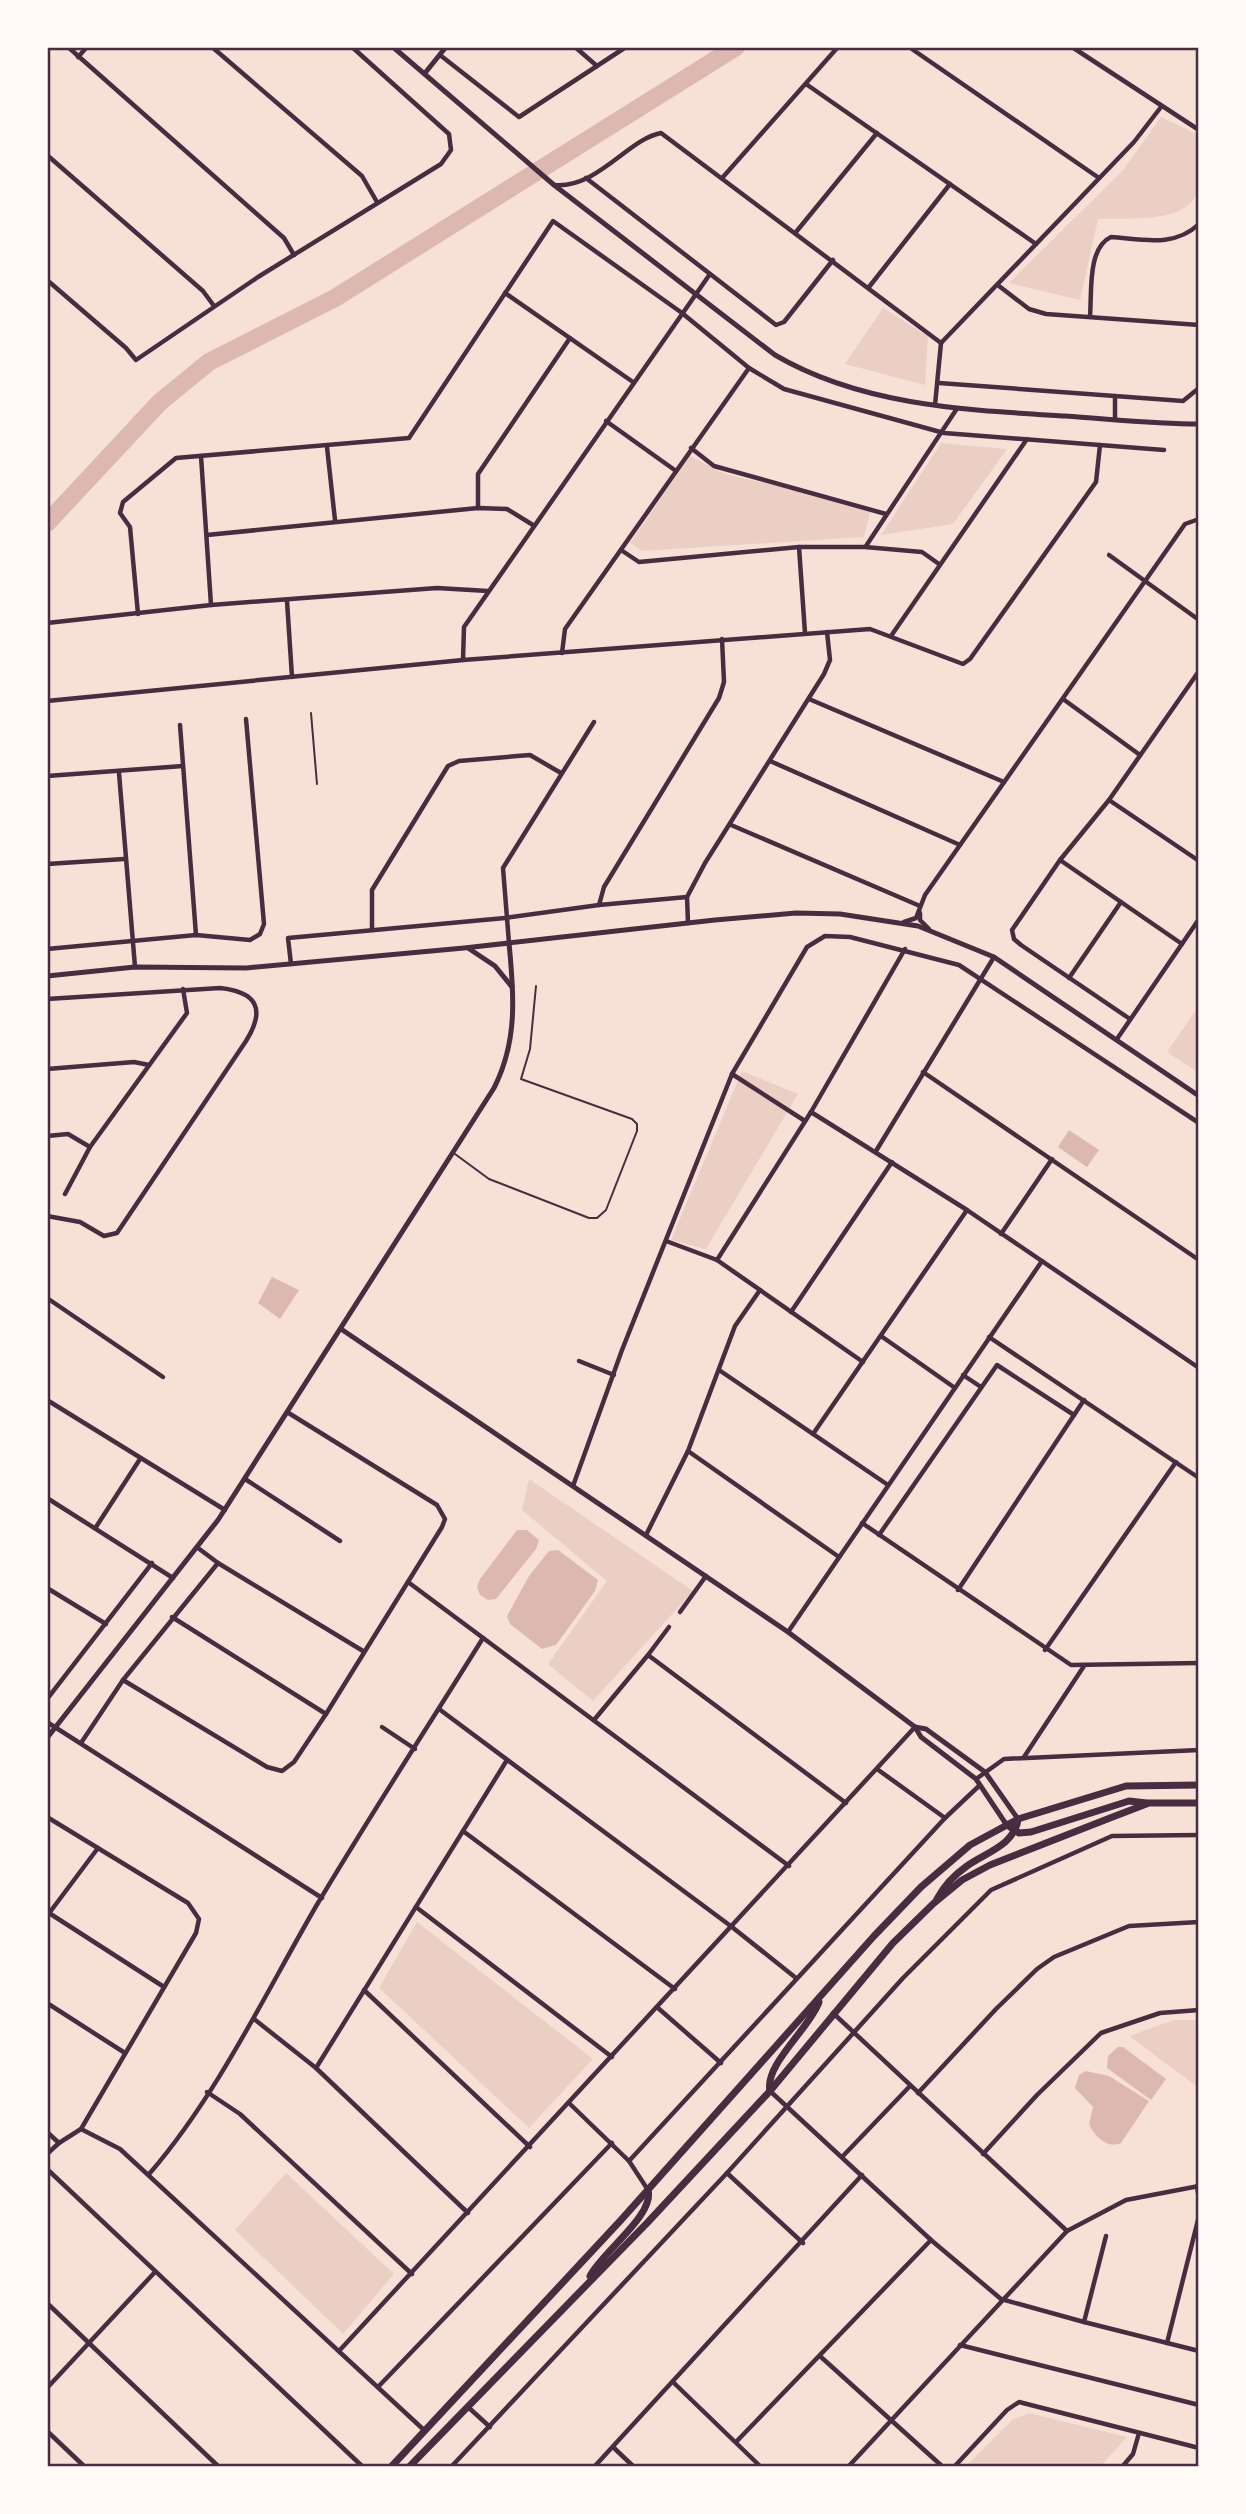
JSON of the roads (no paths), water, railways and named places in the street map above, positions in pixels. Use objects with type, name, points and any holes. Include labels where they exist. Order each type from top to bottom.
[{"type":"main road","points":[[391,2467],[648,2190],[921,1887],[970,1845],[1018,1819],[1126,1786],[1199,1784]]},
{"type":"main road","points":[[1006,1824],[1015,1831],[1037,1831],[1129,1801],[1199,1803]]},
{"type":"main road","points":[[409,2467],[770,2091],[832,2012],[893,1942],[934,1903],[962,1880],[990,1865],[1149,1803]]},
{"type":"main road","points":[[934,1903],[944,1886],[965,1867],[1001,1845],[1015,1831],[1018,1819]]},
{"type":"main road","points":[[770,2091],[771,2074],[814,2015],[820,1999]]},
{"type":"main road","points":[[585,2285],[595,2265],[644,2211],[650,2200],[648,2190]]},
{"type":"street","points":[[68,47],[284,237],[294,255]]},
{"type":"street","points":[[78,57],[87,47]]},
{"type":"street","points":[[212,47],[362,176],[377,202]]},
{"type":"street","points":[[47,280],[126,348],[136,360],[214,306],[377,202],[431,171],[447,158],[451,150],[449,134],[352,47]]},
{"type":"street","points":[[358,52],[362,47]]},
{"type":"street","points":[[393,47],[554,185],[775,355],[796,367],[858,389],[956,410],[1199,425]]},
{"type":"street","points":[[425,73],[446,47]]},
{"type":"street","points":[[575,47],[597,66]]},
{"type":"street","points":[[440,55],[519,117],[626,47]]},
{"type":"street","points":[[723,177],[838,47]]},
{"type":"street","points":[[909,47],[1098,178]]},
{"type":"street","points":[[1072,47],[1199,130]]},
{"type":"street","points":[[806,84],[1036,244]]},
{"type":"street","points":[[935,406],[941,343],[1134,142],[1161,107]]},
{"type":"street","points":[[796,232],[877,133]]},
{"type":"street","points":[[554,185],[569,186],[656,134],[664,134],[941,343]]},
{"type":"street","points":[[47,155],[203,291],[214,306]]},
{"type":"street","points":[[586,178],[779,325],[833,260]]},
{"type":"street","points":[[869,287],[950,184]]},
{"type":"street","points":[[138,614],[130,527],[119,509],[123,502],[176,458],[403,440],[411,436],[549,224],[559,223],[682,313],[749,368],[784,389],[943,433],[1164,450]]},
{"type":"street","points":[[1090,316],[1095,256],[1104,240],[1111,237],[1165,241],[1180,238],[1199,224]]},
{"type":"street","points":[[463,660],[462,631],[533,525],[710,274]]},
{"type":"street","points":[[998,286],[1029,309],[1046,314],[1199,326]]},
{"type":"street","points":[[505,292],[634,382]]},
{"type":"street","points":[[478,508],[477,476],[570,338]]},
{"type":"street","points":[[562,653],[565,629],[749,368]]},
{"type":"street","points":[[939,383],[1183,401],[1199,388]]},
{"type":"street","points":[[1115,396],[1115,419]]},
{"type":"street","points":[[865,547],[956,410]]},
{"type":"street","points":[[606,421],[676,471]]},
{"type":"street","points":[[891,636],[1027,439]]},
{"type":"street","points":[[47,701],[463,660],[870,629],[954,663],[967,662],[1097,480],[1100,445]]},
{"type":"street","points":[[327,447],[335,520]]},
{"type":"street","points":[[691,448],[714,466],[886,514]]},
{"type":"street","points":[[201,456],[211,605]]},
{"type":"street","points":[[207,535],[335,520],[478,508],[508,509],[533,525]]},
{"type":"street","points":[[903,923],[911,922],[960,845],[1185,524],[1199,520]]},
{"type":"street","points":[[621,550],[639,562],[799,547],[865,547],[922,552],[939,564]]},
{"type":"street","points":[[799,547],[805,633]]},
{"type":"street","points":[[1109,555],[1199,620]]},
{"type":"street","points":[[47,623],[211,605],[437,589],[488,591]]},
{"type":"street","points":[[287,601],[292,677]]},
{"type":"street","points":[[688,923],[687,897],[809,699],[830,660],[827,632]]},
{"type":"street","points":[[599,905],[604,887],[719,698],[724,682],[722,639]]},
{"type":"street","points":[[1130,1019],[1014,939],[1012,930],[1015,921],[1109,800],[1199,671]]},
{"type":"street","points":[[809,699],[1004,782]]},
{"type":"street","points":[[1063,699],[1140,755]]},
{"type":"street","points":[[47,949],[196,935],[250,940],[260,934],[264,924],[246,719]]},
{"type":"street","points":[[47,1738],[174,1579],[225,1510],[494,1088],[507,1060],[511,1043],[514,989],[505,918],[503,868],[594,722]]},
{"type":"street","points":[[180,724],[196,935]]},
{"type":"street","points":[[372,930],[370,900],[375,884],[448,766],[460,761],[530,755],[561,773]]},
{"type":"street","points":[[769,761],[960,845]]},
{"type":"street","points":[[47,776],[183,766]]},
{"type":"street","points":[[119,772],[124,859],[135,967]]},
{"type":"street","points":[[1109,800],[1199,862]]},
{"type":"street","points":[[730,825],[920,909]]},
{"type":"street","points":[[47,864],[124,859]]},
{"type":"street","points":[[1060,860],[1182,944]]},
{"type":"street","points":[[291,964],[288,938],[505,918],[599,905],[687,897]]},
{"type":"street","points":[[1069,978],[1121,902]]},
{"type":"street","points":[[920,909],[920,920],[930,930]]},
{"type":"street","points":[[47,976],[135,967],[246,968],[468,948],[796,913],[841,914],[903,923],[930,930],[994,957],[1199,1096]]},
{"type":"street","points":[[1117,1039],[1199,919]]},
{"type":"street","points":[[572,1487],[732,1074],[807,947],[815,939],[825,936],[850,937],[959,965],[1199,1123]]},
{"type":"street","points":[[468,948],[495,966],[514,989]]},
{"type":"street","points":[[717,1260],[811,1112],[905,949]]},
{"type":"street","points":[[876,1152],[994,957]]},
{"type":"street","points":[[65,1194],[90,1147],[187,1013],[183,989]]},
{"type":"street","points":[[47,999],[183,989],[233,989],[251,997],[257,1018],[251,1033],[117,1233],[104,1236],[80,1222],[47,1216]]},
{"type":"street","points":[[47,1069],[134,1062],[149,1065]]},
{"type":"street","points":[[923,1072],[1199,1260]]},
{"type":"street","points":[[732,1074],[805,1121]]},
{"type":"street","points":[[811,1112],[967,1210],[1199,1368]]},
{"type":"street","points":[[47,1136],[68,1134],[90,1147]]},
{"type":"street","points":[[1001,1234],[1052,1159]]},
{"type":"street","points":[[791,1312],[892,1162]]},
{"type":"street","points":[[813,1434],[967,1210]]},
{"type":"street","points":[[666,1241],[717,1260],[863,1362]]},
{"type":"street","points":[[788,1632],[1042,1261]]},
{"type":"street","points":[[646,1535],[688,1451],[735,1326],[760,1290]]},
{"type":"street","points":[[47,1298],[163,1377]]},
{"type":"street","points":[[341,1329],[788,1632],[915,1727],[921,1737],[976,1779],[1006,1824]]},
{"type":"street","points":[[880,1336],[955,1388]]},
{"type":"street","points":[[989,1337],[1199,1478]]},
{"type":"street","points":[[579,1361],[614,1375]]},
{"type":"street","points":[[879,1535],[999,1365],[1074,1415]]},
{"type":"street","points":[[719,1370],[888,1485]]},
{"type":"street","points":[[963,1375],[981,1387]]},
{"type":"street","points":[[47,1400],[225,1510]]},
{"type":"street","points":[[958,1590],[1084,1400]]},
{"type":"street","points":[[123,1680],[275,1771],[289,1768],[326,1714],[442,1527],[445,1519],[443,1511],[287,1412]]},
{"type":"street","points":[[688,1451],[839,1557]]},
{"type":"street","points":[[96,1527],[140,1459]]},
{"type":"street","points":[[1045,1650],[1176,1462]]},
{"type":"street","points":[[245,1479],[340,1541]]},
{"type":"street","points":[[47,1498],[174,1579]]},
{"type":"street","points":[[862,1523],[1045,1650],[1064,1661],[1084,1667]]},
{"type":"street","points":[[198,1548],[363,1651]]},
{"type":"street","points":[[47,1699],[152,1563]]},
{"type":"street","points":[[81,1743],[123,1680],[172,1617],[220,1564]]},
{"type":"street","points":[[680,1612],[706,1576]]},
{"type":"street","points":[[408,1581],[789,1866]]},
{"type":"street","points":[[47,1588],[106,1624]]},
{"type":"street","points":[[172,1617],[326,1714]]},
{"type":"street","points":[[594,1721],[669,1627]]},
{"type":"street","points":[[150,2173],[176,2143],[254,2019],[322,1898],[483,1638]]},
{"type":"street","points":[[648,1655],[846,1803]]},
{"type":"street","points":[[1024,1758],[1084,1667],[1092,1664],[1199,1663]]},
{"type":"street","points":[[439,1709],[732,1927],[796,1978]]},
{"type":"street","points":[[47,1722],[322,1898]]},
{"type":"street","points":[[382,1727],[415,1749]]},
{"type":"street","points":[[339,2351],[570,2104],[915,1727]]},
{"type":"street","points":[[915,1727],[926,1729],[985,1772],[1018,1819]]},
{"type":"street","points":[[976,1779],[1004,1759],[1199,1749]]},
{"type":"street","points":[[316,2068],[507,1759]]},
{"type":"street","points":[[877,1769],[945,1818]]},
{"type":"street","points":[[629,2161],[945,1818],[980,1785]]},
{"type":"street","points":[[47,1817],[188,1903],[197,1913],[196,1933],[80,2130],[47,2154]]},
{"type":"street","points":[[463,1831],[675,1989]]},
{"type":"street","points":[[451,2467],[727,2173],[854,2032],[961,1919],[1001,1883],[1112,1836],[1199,1835]]},
{"type":"street","points":[[98,1849],[48,1914],[164,1987]]},
{"type":"street","points":[[416,1907],[612,2057]]},
{"type":"street","points":[[918,2093],[996,2009],[1037,1969],[1054,1957],[1129,1926],[1199,1923]]},
{"type":"street","points":[[364,1990],[530,2147]]},
{"type":"street","points":[[47,2003],[125,2053]]},
{"type":"street","points":[[658,2008],[721,2063]]},
{"type":"street","points":[[983,2154],[1037,2095],[1101,2032],[1160,2013],[1199,2010]]},
{"type":"street","points":[[832,2012],[1067,2231]]},
{"type":"street","points":[[254,2019],[316,2068],[468,2213]]},
{"type":"street","points":[[842,2157],[910,2086]]},
{"type":"street","points":[[770,2091],[932,2240],[1001,2299],[1199,2351]]},
{"type":"street","points":[[207,2092],[240,2114],[412,2274]]},
{"type":"street","points":[[570,2104],[629,2161],[648,2190]]},
{"type":"street","points":[[80,2130],[110,2142],[150,2173],[424,2430]]},
{"type":"street","points":[[47,2132],[59,2143]]},
{"type":"street","points":[[378,2387],[612,2143]]},
{"type":"street","points":[[47,2169],[363,2467]]},
{"type":"street","points":[[727,2173],[803,2243]]},
{"type":"street","points":[[594,2467],[803,2243],[862,2175]]},
{"type":"street","points":[[848,2467],[1001,2299],[1067,2231],[1126,2200],[1198,2186],[1199,2200]]},
{"type":"street","points":[[1167,2343],[1199,2216]]},
{"type":"street","points":[[1084,2322],[1106,2236]]},
{"type":"street","points":[[736,2442],[932,2240]]},
{"type":"street","points":[[47,2388],[155,2272]]},
{"type":"street","points":[[47,2303],[219,2467]]},
{"type":"street","points":[[960,2345],[1199,2405]]},
{"type":"street","points":[[821,2357],[943,2467]]},
{"type":"street","points":[[674,2383],[761,2467]]},
{"type":"street","points":[[954,2467],[1007,2410],[1019,2402],[1199,2448]]},
{"type":"street","points":[[468,2407],[490,2427]]},
{"type":"street","points":[[47,2431],[85,2467]]},
{"type":"street","points":[[1122,2467],[1133,2454],[1139,2433]]},
{"type":"street","points":[[613,2447],[634,2467]]},
{"type":"lane","points":[[310,713],[317,784]]},
{"type":"lane","points":[[454,1153],[489,1179],[589,1218],[597,1218],[606,1210],[637,1124],[632,1119],[521,1079],[530,1048],[536,986]]},
{"type":"waterway","points":[[47,523],[160,402],[209,362],[335,298],[736,47]]}]
